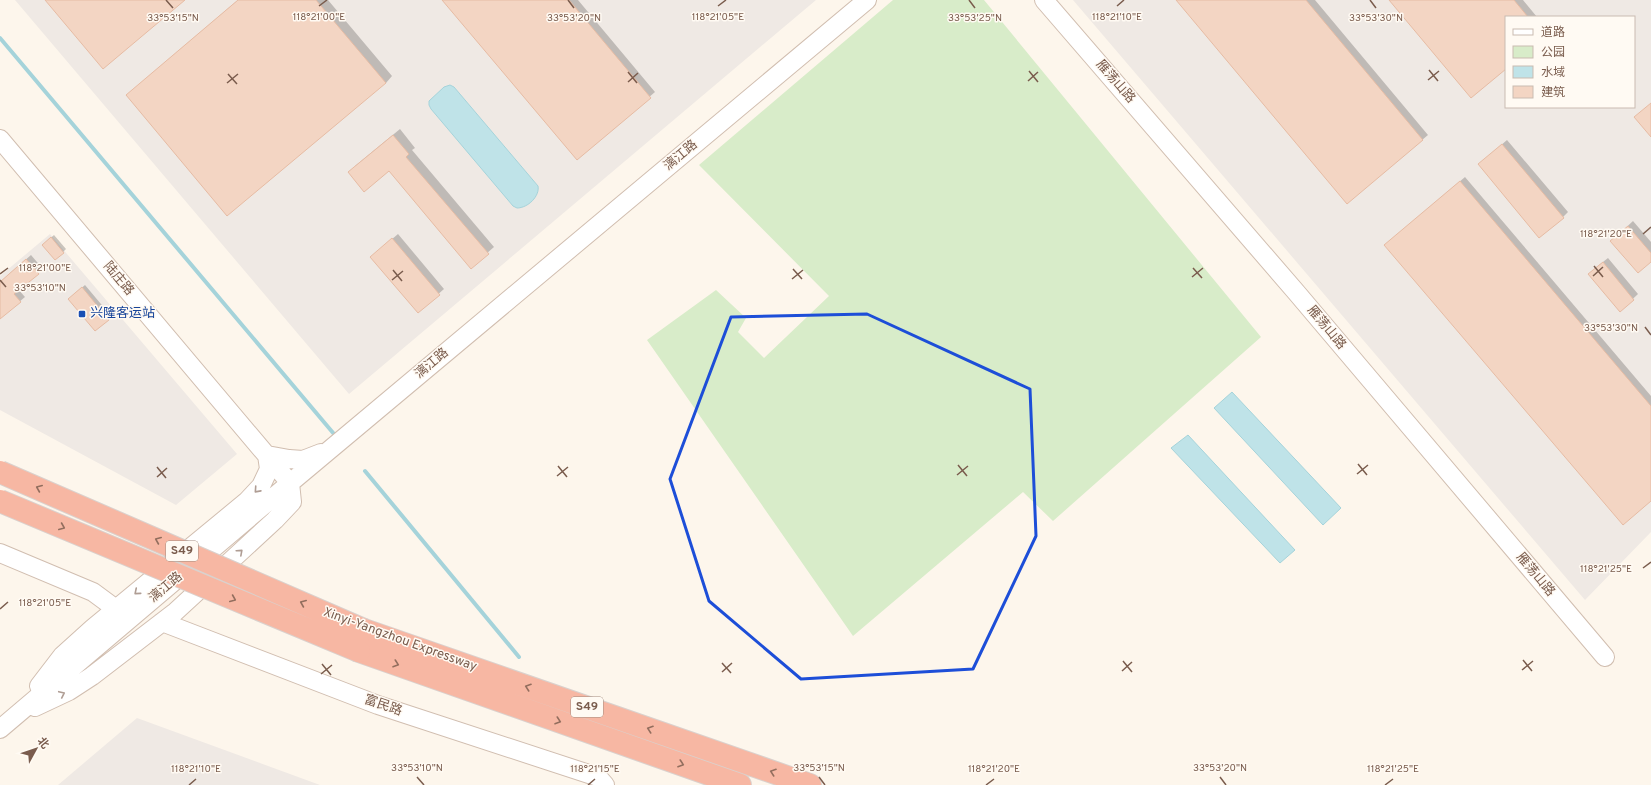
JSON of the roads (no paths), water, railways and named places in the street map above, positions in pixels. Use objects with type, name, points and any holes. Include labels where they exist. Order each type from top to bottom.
[{"type":"highway","name":"Xinyi-Yangzhou Expressway","points":[[0,472],[364,630],[810,785]]},
{"type":"highway","name":"Xinyi-Yangzhou Expressway","points":[[0,501],[359,651],[740,785]]},
{"type":"street","name":"漓江路","points":[[0,729],[330,449],[867,0]]},
{"type":"street","name":"雁荡山路","points":[[1044,0],[1296,292],[1605,657]]},
{"type":"street","name":"陆庄路","points":[[0,140],[290,483]]},
{"type":"street","points":[[14,717],[62,656],[116,609],[247,501],[261,486],[270,469],[267,455],[303,460],[330,449]]},
{"type":"street","points":[[14,717],[69,691],[92,676],[162,622],[275,520],[292,502],[290,483]]},
{"type":"street","points":[[0,553],[93,592],[116,609]]},
{"type":"street","name":"富民路","points":[[162,622],[378,705],[598,777],[605,785]]},
{"type":"water","points":[[450,85],[454,87],[538,186],[537,194],[529,204],[517,208],[513,206],[431,109],[429,101],[444,87]]},
{"type":"water","points":[[1232,392],[1341,508],[1323,525],[1214,408]]},
{"type":"water","points":[[1188,435],[1295,550],[1280,563],[1171,448]]},
{"type":"waterway","points":[[0,38],[334,434]]},
{"type":"waterway","points":[[365,471],[519,657]]},
{"type":"place","name":"兴隆客运站","points":[[82,314]]}]
